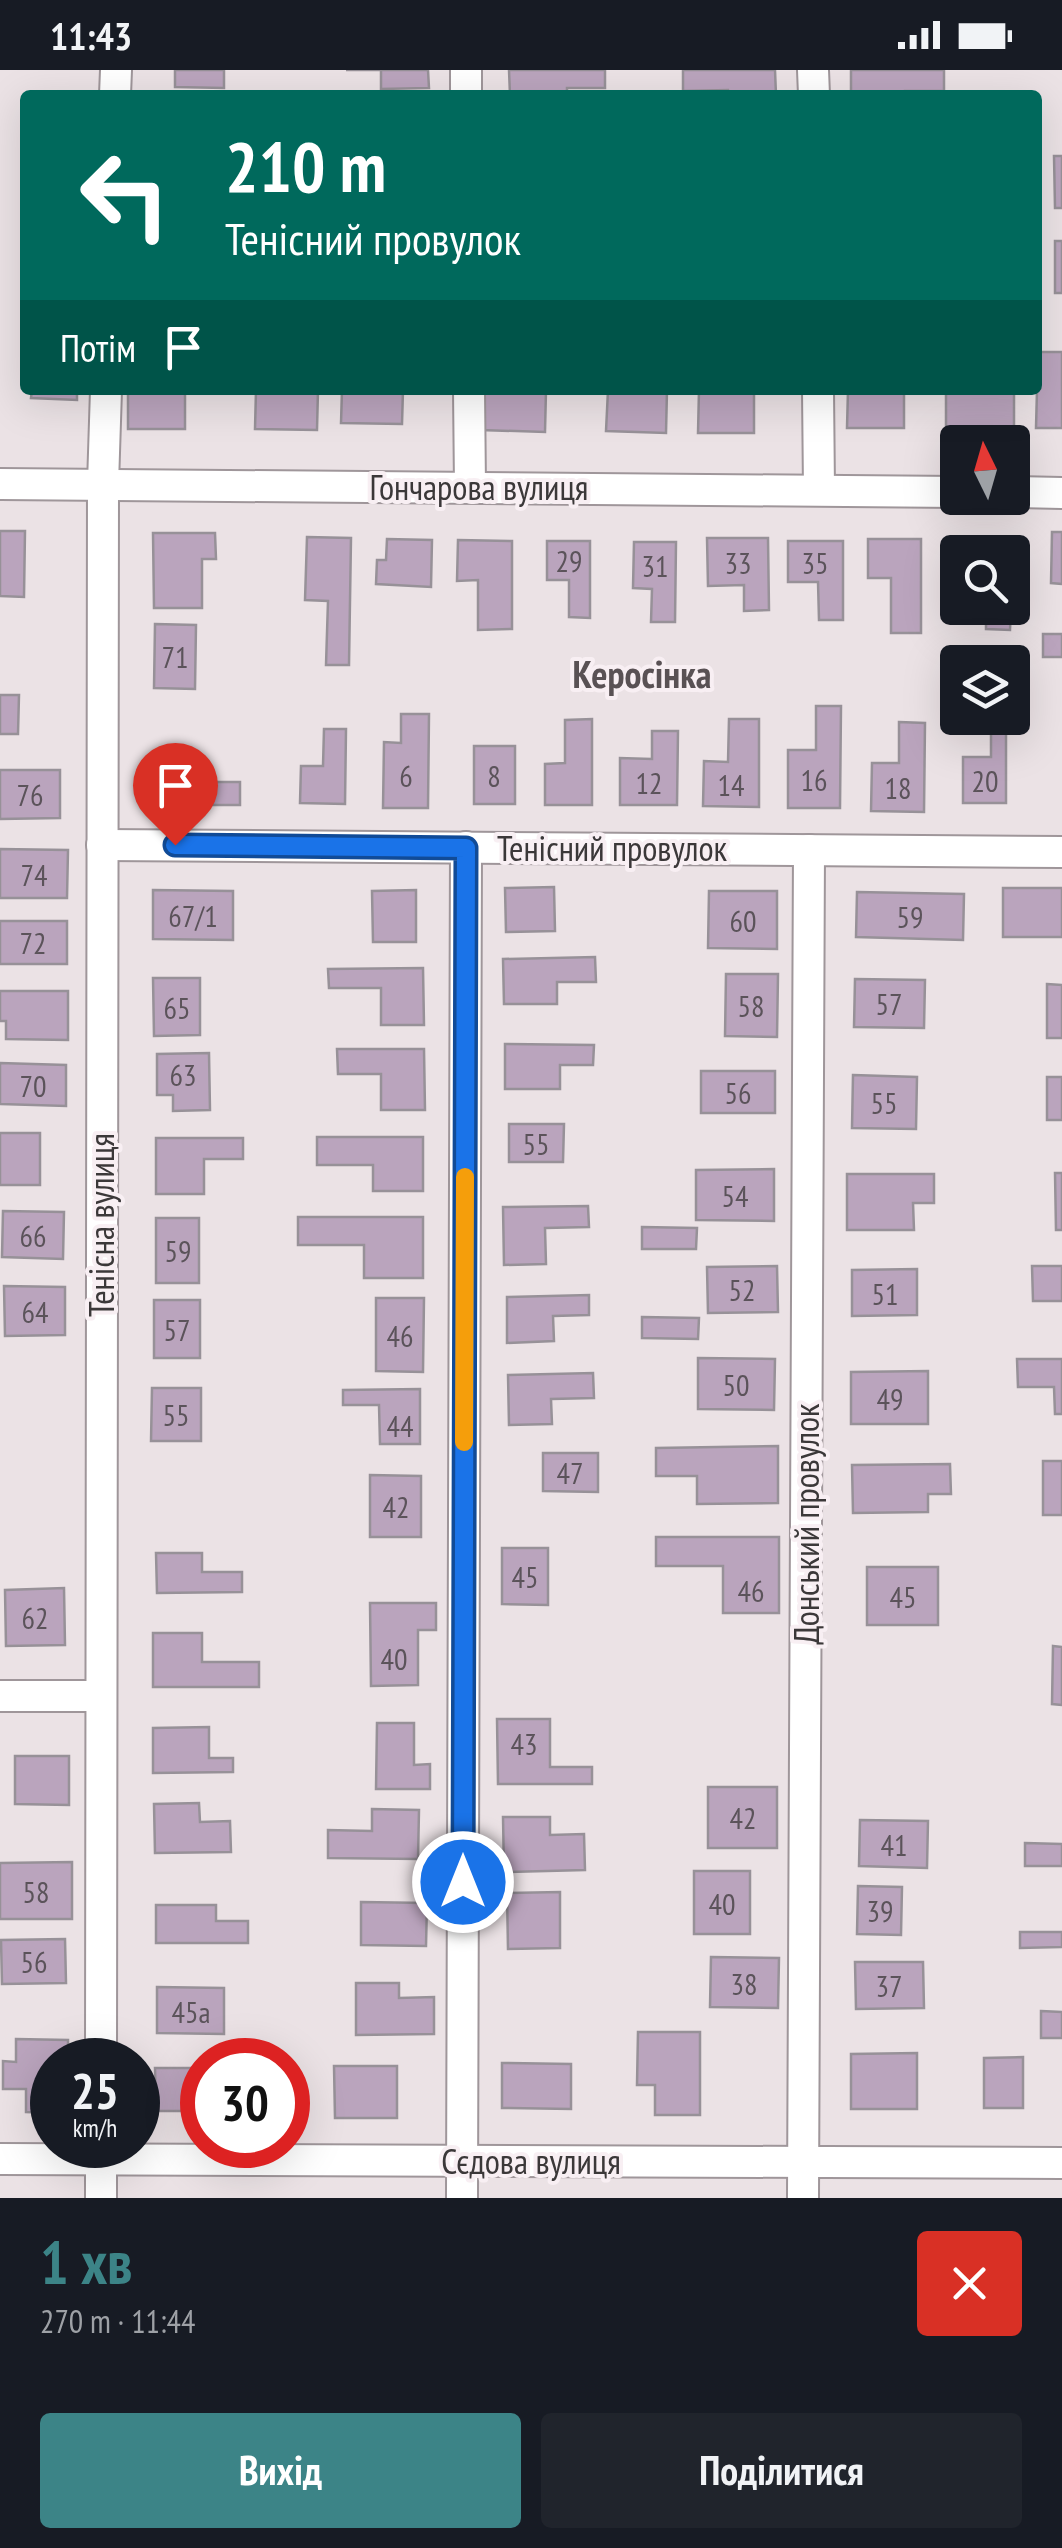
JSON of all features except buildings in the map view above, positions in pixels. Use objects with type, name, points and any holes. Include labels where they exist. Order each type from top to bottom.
[{"type":"street","name":"Тенісна вулиця","points":[[101,2038],[102,484],[106,395]]},
{"type":"street","points":[[469,395],[470,488]]},
{"type":"street","points":[[818,395],[819,490]]},
{"type":"street","name":"Гончарова вулиця","points":[[0,484],[940,492]]},
{"type":"street","points":[[1030,492],[1062,493]]},
{"type":"street","name":"Тенісний провулок","points":[[102,844],[1062,852]]},
{"type":"street","points":[[462,2198],[466,848]]},
{"type":"street","name":"Донський провулок","points":[[803,2198],[809,850]]},
{"type":"street","points":[[0,1696],[100,1696]]},
{"type":"street","name":"Сєдова вулиця","points":[[160,2153],[462,2161],[1062,2163]]},
{"type":"street","name":"Сєдова вулиця","points":[[0,2159],[30,2157]]},
{"type":"street","points":[[101,2168],[101,2198]]},
{"type":"slow traffic","points":[[464,1442],[465,1177]]},
{"type":"district","name":"Керосінка","points":[[642,673]]},
{"type":"route","points":[[175,845],[466,848],[463,1882]]}]
